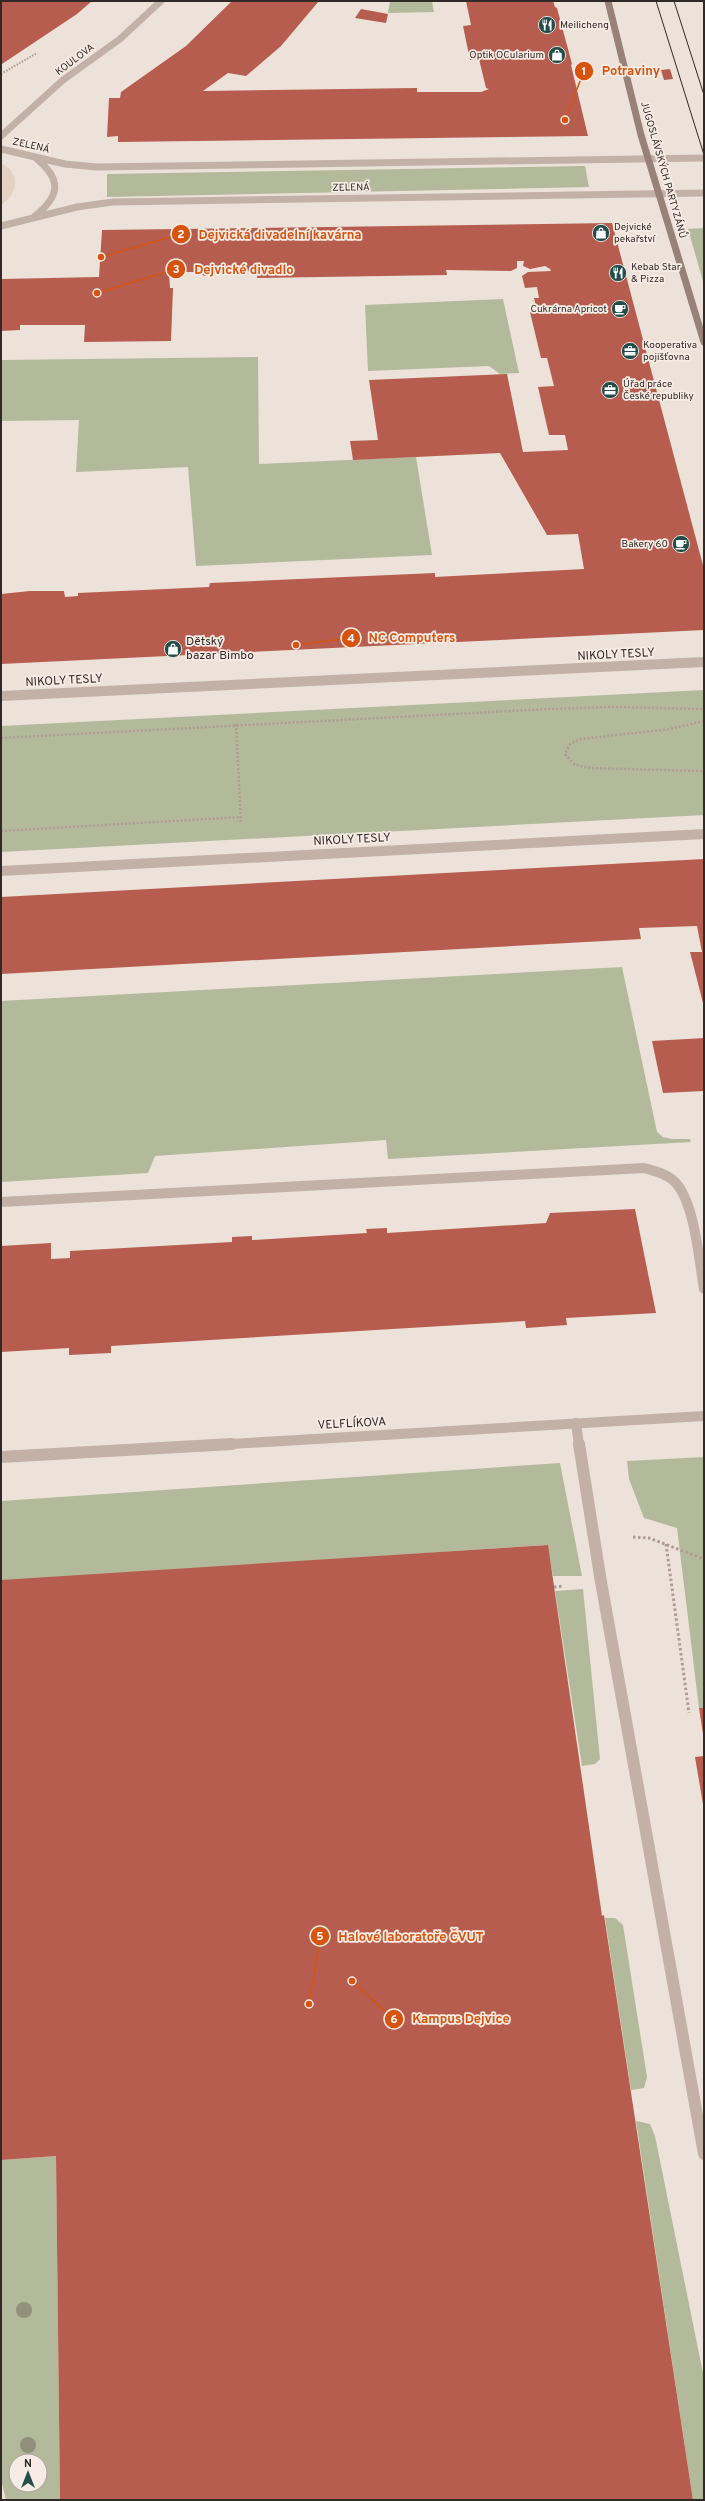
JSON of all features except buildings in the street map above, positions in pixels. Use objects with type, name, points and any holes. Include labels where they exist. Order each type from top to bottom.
[{"type":"main road","name":"JUGOSLÁVSKÝCH PARTYZÁNŮ","points":[[608,1],[648,159],[704,342]]},
{"type":"street","name":"KOULOVA","points":[[1,136],[63,80],[120,39],[161,1]]},
{"type":"street","name":"ZELENÁ","points":[[1,149],[36,158],[96,167],[704,158]]},
{"type":"street","points":[[30,219],[51,202],[56,188],[53,174],[36,158]]},
{"type":"street","name":"ZELENÁ","points":[[1,226],[77,207],[113,202],[704,193]]},
{"type":"street","name":"NIKOLY TESLY","points":[[1,696],[704,662]]},
{"type":"street","name":"NIKOLY TESLY","points":[[1,871],[704,834]]},
{"type":"street","points":[[1,1202],[644,1168],[660,1172],[679,1187],[686,1207],[704,1289]]},
{"type":"street","name":"VELFLÍKOVA","points":[[1,1457],[704,1416]]},
{"type":"street","points":[[576,1423],[598,1567],[704,2154]]},
{"type":"path","points":[[234,685],[243,858]]},
{"type":"path","points":[[1,738],[612,707],[704,709]]},
{"type":"path","points":[[704,721],[670,729],[581,739],[572,742],[566,747],[565,754],[572,763],[588,768],[704,771]]},
{"type":"path","points":[[1,831],[241,817]]},
{"type":"path","points":[[689,1713],[666,1544],[704,1560]]},
{"type":"green space","points":[[390,1],[432,1],[434,12],[388,13]]},
{"type":"green space","points":[[585,166],[589,187],[107,197],[107,174]]},
{"type":"green space","points":[[704,228],[704,285],[688,229]]},
{"type":"green space","points":[[503,299],[519,373],[500,374],[489,366],[368,371],[365,305]]},
{"type":"green space","points":[[258,357],[259,464],[416,457],[432,555],[196,566],[188,467],[76,472],[79,420],[1,421],[1,360]]},
{"type":"green space","points":[[704,690],[704,815],[1,852],[1,726]]},
{"type":"green space","points":[[622,967],[657,1132],[663,1137],[672,1139],[690,1139],[691,1142],[388,1159],[386,1140],[155,1156],[148,1173],[1,1182],[1,1001]]},
{"type":"green space","points":[[704,1457],[704,1708],[699,1708],[677,1528],[644,1518],[629,1479],[627,1461]]},
{"type":"green space","points":[[560,1463],[582,1576],[553,1576],[547,1545],[1,1581],[1,1501]]},
{"type":"green space","points":[[583,1589],[600,1759],[595,1764],[582,1766],[555,1591]]},
{"type":"green space","points":[[605,1918],[615,1918],[623,1925],[647,2077],[644,2088],[631,2090]]},
{"type":"green space","points":[[636,2121],[650,2124],[655,2136],[704,2378],[704,2500],[693,2500]]},
{"type":"green space","points":[[56,2156],[60,2500],[6,2500],[1,2479],[1,2160]]},
{"type":"shaded area","points":[[1,163],[10,169],[15,178],[15,187],[11,196],[1,206]]},
{"type":"tram line","points":[[656,1],[704,155]]},
{"type":"tram line","points":[[674,1],[704,95]]},
{"type":"place","name":"Meilicheng","points":[[547,25]]},
{"type":"place","name":"Optik OCularium","points":[[557,55]]},
{"type":"place","name":"Potraviny","points":[[565,120]]},
{"type":"place","name":"Dejvické pekařství","points":[[601,233]]},
{"type":"place","name":"Dejvická divadelní kavárna","points":[[101,257]]},
{"type":"place","name":"Kebab Star & Pizza","points":[[618,273]]},
{"type":"place","name":"Dejvické divadlo","points":[[97,293]]},
{"type":"place","name":"Cukrárna Apricot","points":[[620,309]]},
{"type":"place","name":"Kooperativa pojišťovna","points":[[630,351]]},
{"type":"place","name":"Úřad práce České republiky","points":[[610,390]]},
{"type":"place","name":"Bakery 60","points":[[681,544]]},
{"type":"place","name":"NC Computers","points":[[296,645]]},
{"type":"place","name":"Dětský bazar Bimbo","points":[[173,649]]},
{"type":"place","name":"Kampus Dejvice","points":[[352,1981]]},
{"type":"place","name":"Halové laboratoře ČVUT","points":[[309,2004]]}]
